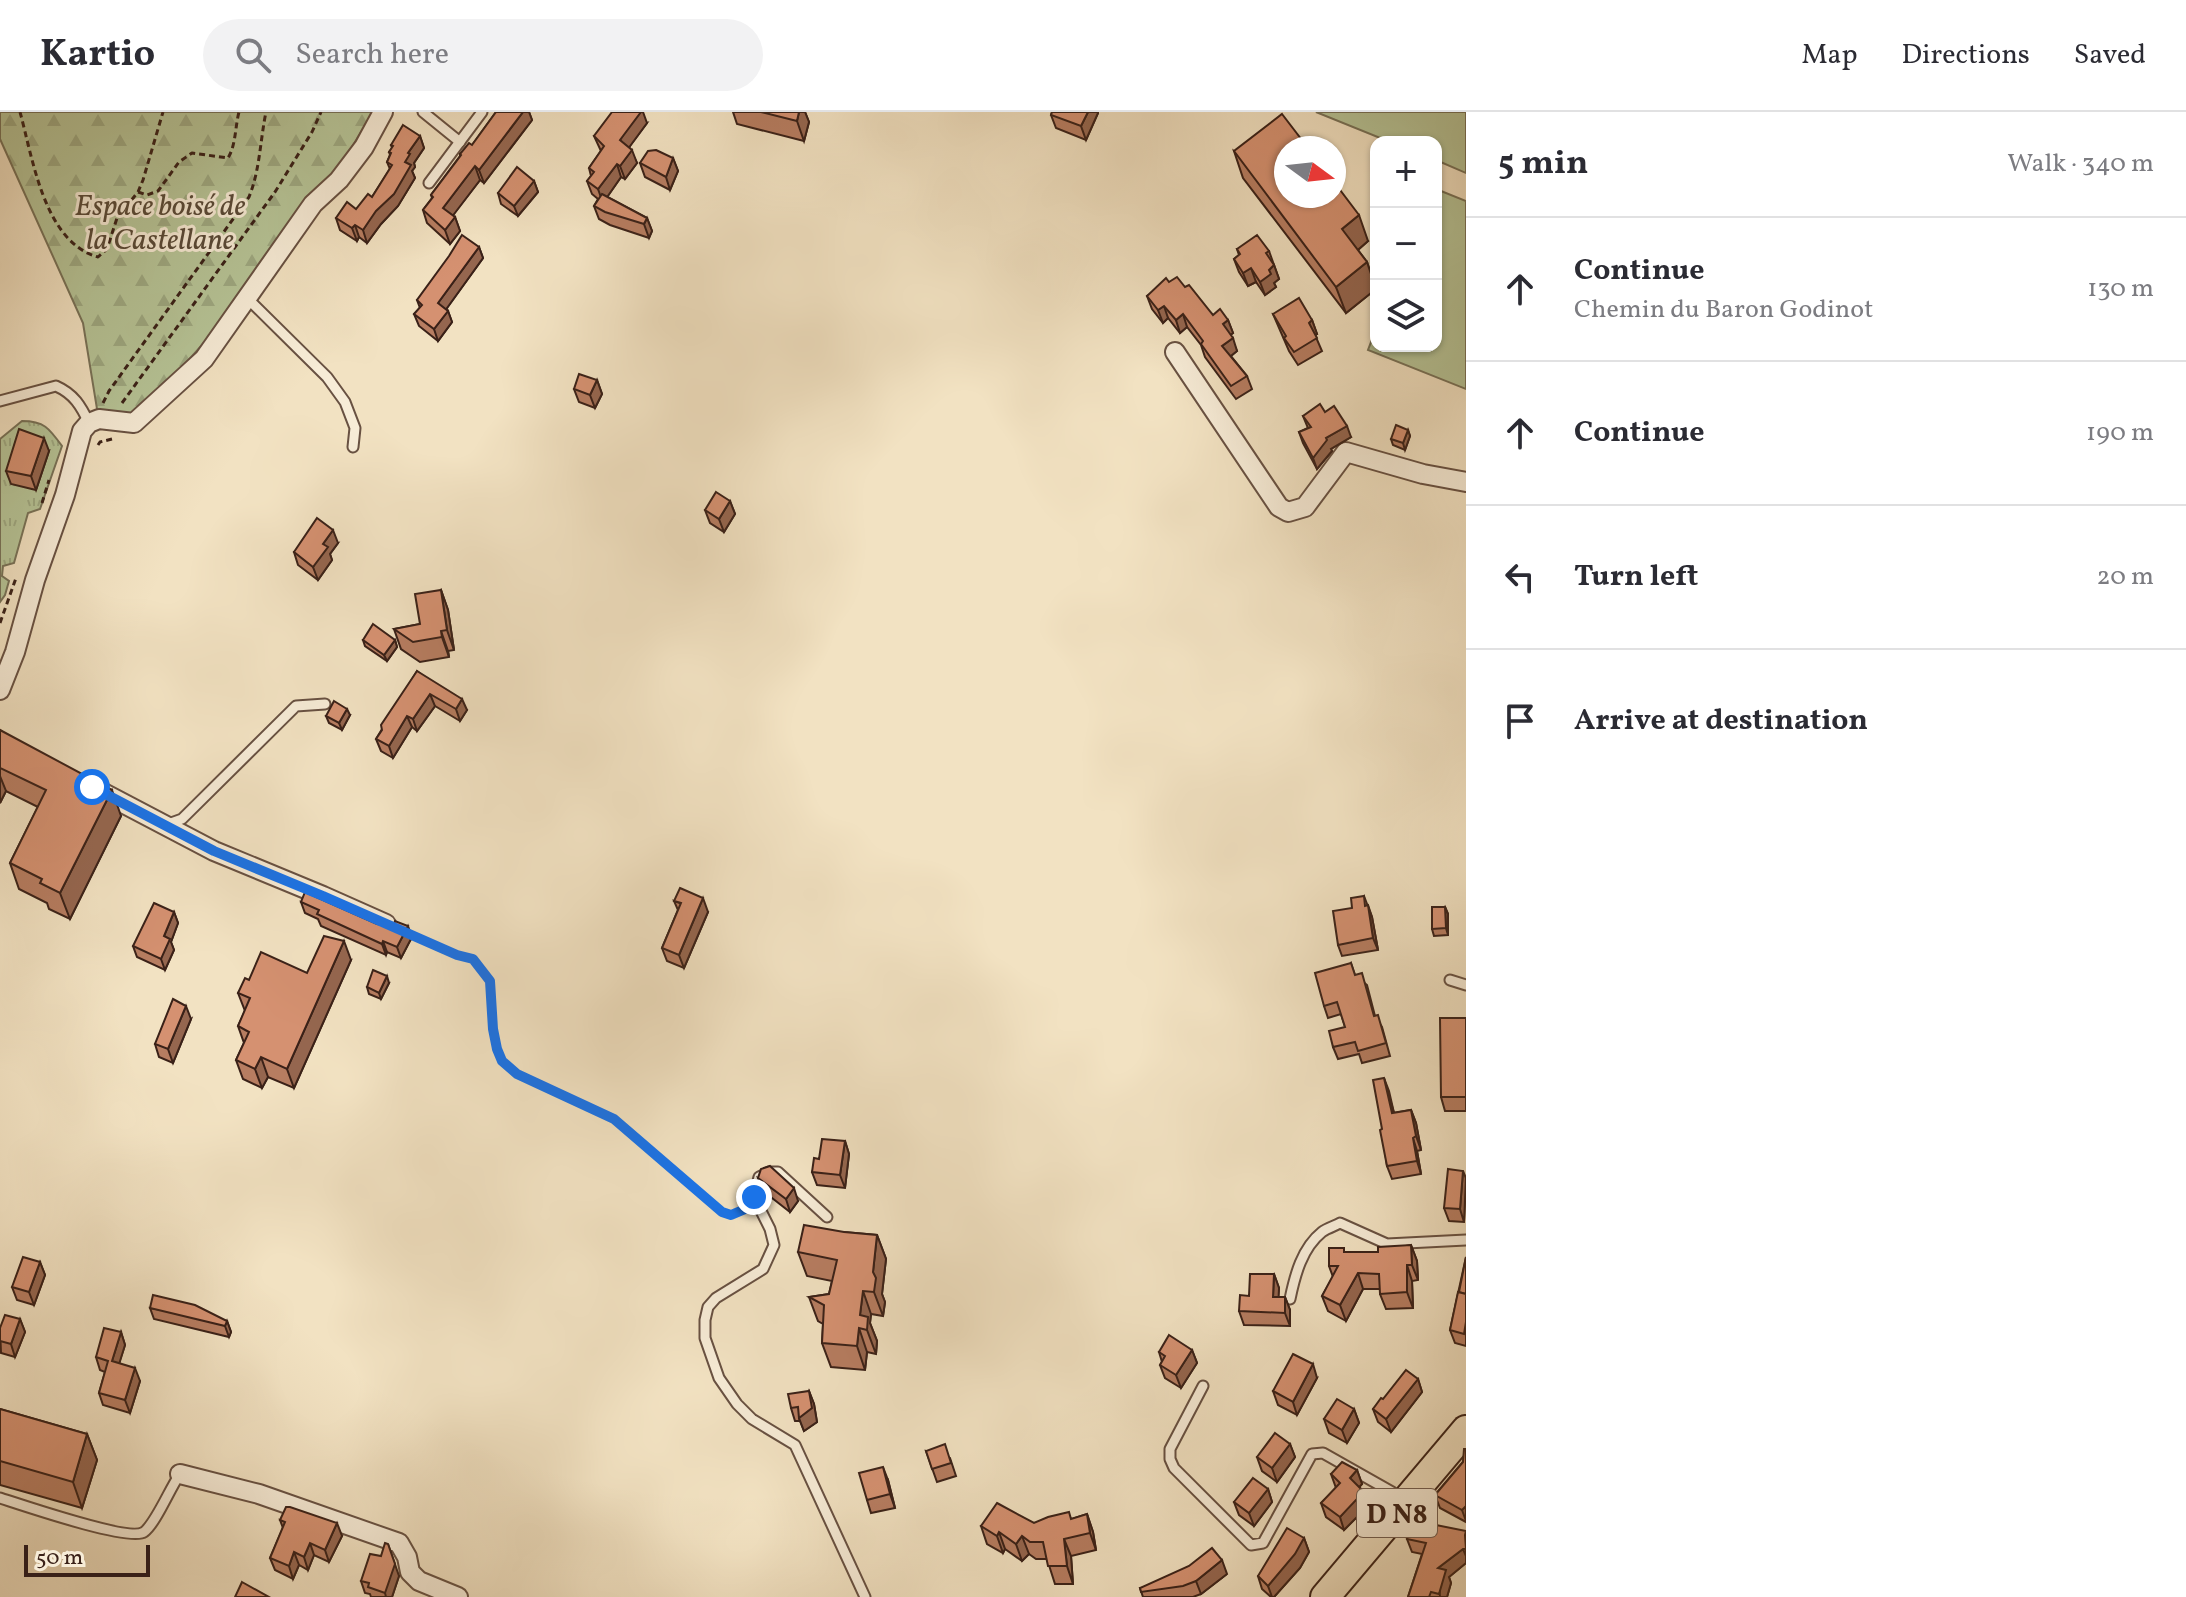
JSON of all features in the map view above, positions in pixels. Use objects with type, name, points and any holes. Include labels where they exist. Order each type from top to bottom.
[{"type":"main road","name":"D N8","points":[[1325,1597],[1466,1430]]},
{"type":"street","points":[[0,690],[65,495],[82,431],[94,421],[134,423],[204,359],[313,204],[339,180],[364,147],[383,112]]},
{"type":"street","points":[[1175,352],[1279,507],[1288,512],[1305,507],[1346,452],[1423,474],[1466,482]]},
{"type":"street","points":[[72,776],[214,851],[386,924]]},
{"type":"street","points":[[180,1474],[259,1494],[399,1543],[407,1557],[410,1572],[419,1581],[458,1597]]},
{"type":"lane","points":[[423,112],[460,142]]},
{"type":"lane","points":[[429,183],[482,112]]},
{"type":"lane","points":[[247,298],[327,377],[345,402],[355,428],[353,447]]},
{"type":"lane","points":[[0,401],[56,386],[74,397],[94,421]]},
{"type":"lane","points":[[165,825],[182,819],[296,706],[325,704]]},
{"type":"lane","points":[[1466,977],[1450,980],[1466,985]]},
{"type":"lane","points":[[827,1217],[778,1172],[759,1177],[754,1197],[770,1229],[774,1245],[769,1260],[763,1269],[716,1298],[708,1307],[705,1338],[719,1378],[737,1404],[752,1419],[795,1445],[865,1597]]},
{"type":"lane","points":[[1290,1299],[1295,1274],[1308,1249],[1322,1232],[1340,1223],[1387,1244],[1466,1240]]},
{"type":"lane","points":[[1203,1386],[1170,1449],[1170,1459],[1174,1468],[1251,1545],[1263,1543],[1312,1454],[1323,1453],[1392,1492],[1405,1504]]},
{"type":"lane","points":[[0,1498],[137,1535],[146,1531],[180,1474]]},
{"type":"path","points":[[20,112],[44,198],[56,224],[82,252],[98,257],[107,249],[117,218],[138,192],[163,112]]},
{"type":"path","points":[[138,192],[147,195],[158,191],[179,162],[192,153],[228,158],[234,149],[234,130],[239,112]]},
{"type":"path","points":[[94,421],[102,413],[102,404],[109,391],[249,197],[257,177],[259,145],[266,112]]},
{"type":"path","points":[[94,421],[112,418],[275,192],[321,112]]},
{"type":"path","points":[[386,924],[473,959],[490,981],[497,1049],[502,1061],[517,1074],[614,1119],[722,1212],[731,1215],[757,1204]]},
{"type":"green space","name":"Espace boisé de la Castellane","points":[[0,112],[373,112],[352,147],[244,298],[135,420],[102,413],[97,409],[83,323],[0,139]]},
{"type":"green space","points":[[1316,112],[1466,112],[1466,173],[1442,163],[1442,136],[1375,136]]},
{"type":"green space","points":[[1442,191],[1466,201],[1466,389],[1373,352],[1442,352]]},
{"type":"green space","points":[[22,421],[36,422],[45,427],[62,446],[40,509],[28,513],[14,563],[3,566],[2,576],[9,581],[0,602],[0,439]]},
{"type":"building","points":[[496,112],[523,112],[479,170],[475,166],[443,208],[455,217],[445,230],[423,210],[460,154],[469,143],[472,145]]},
{"type":"building","points":[[612,112],[641,112],[620,140],[632,150],[598,189],[587,181],[594,172],[589,168],[604,146],[594,136]]},
{"type":"building","points":[[761,112],[799,112],[797,121]]},
{"type":"building","points":[[1052,112],[1088,112],[1081,126],[1051,115]]},
{"type":"building","points":[[1282,114],[1299,136],[1274,136],[1274,204],[1234,151]]},
{"type":"building","points":[[403,125],[420,136],[405,162],[411,165],[394,194],[376,211],[363,230],[355,225],[352,228],[336,218],[347,202],[356,209],[368,194],[372,197],[392,165],[387,162],[389,152]]},
{"type":"building","points":[[656,150],[673,158],[666,177],[640,163],[648,151]]},
{"type":"building","points":[[517,167],[534,181],[514,206],[498,193]]},
{"type":"building","points":[[602,194],[647,218],[644,224],[594,206]]},
{"type":"building","points":[[1346,198],[1359,215],[1342,229],[1367,262],[1336,287],[1277,208],[1346,208]]},
{"type":"building","points":[[462,235],[479,247],[438,303],[448,311],[434,329],[414,314],[422,305],[417,300]]},
{"type":"building","points":[[1257,235],[1269,251],[1266,253],[1274,265],[1269,270],[1271,274],[1260,282],[1251,268],[1243,273],[1234,259],[1240,254],[1237,249]]},
{"type":"building","points":[[1177,277],[1185,287],[1189,285],[1213,315],[1220,309],[1228,320],[1223,324],[1233,338],[1222,346],[1247,376],[1231,386],[1183,314],[1176,320],[1164,306],[1158,310],[1147,296],[1166,278],[1169,282]]},
{"type":"building","points":[[1299,298],[1312,320],[1309,323],[1317,338],[1294,352],[1273,314]]},
{"type":"building","points":[[579,374],[597,380],[590,395],[574,389]]},
{"type":"building","points":[[1320,404],[1325,412],[1334,406],[1347,426],[1326,438],[1313,458],[1299,432],[1311,427],[1303,416]]},
{"type":"building","points":[[1396,425],[1408,430],[1403,443],[1391,439]]},
{"type":"building","points":[[19,429],[44,438],[31,476],[6,471]]},
{"type":"building","points":[[716,492],[730,501],[719,519],[705,510]]},
{"type":"building","points":[[317,518],[333,530],[323,544],[328,547],[313,567],[294,552]]},
{"type":"building","points":[[441,590],[447,630],[441,631],[442,637],[413,642],[394,629],[420,624],[415,594]]},
{"type":"building","points":[[373,624],[395,640],[384,655],[363,640]]},
{"type":"building","points":[[417,671],[462,699],[456,709],[430,694],[413,719],[407,716],[389,746],[376,739],[382,730],[381,725]]},
{"type":"building","points":[[334,701],[347,709],[339,723],[326,716]]},
{"type":"building","points":[[0,730],[112,790],[60,893],[40,883],[42,879],[10,863],[46,790],[0,768]]},
{"type":"building","points":[[680,888],[703,898],[679,955],[662,948],[681,903],[674,901]]},
{"type":"building","points":[[305,892],[377,924],[394,924],[395,921],[408,926],[397,947],[383,941],[382,944],[317,914],[319,910],[301,902]]},
{"type":"building","points":[[1364,896],[1373,938],[1338,945],[1333,911],[1352,908],[1351,898]]},
{"type":"building","points":[[154,903],[174,912],[164,936],[170,939],[161,959],[133,946]]},
{"type":"building","points":[[1432,907],[1445,907],[1446,928],[1432,929]]},
{"type":"building","points":[[324,936],[344,941],[287,1069],[261,1057],[255,1069],[236,1060],[249,1032],[238,1026],[250,998],[238,993],[245,978],[249,980],[261,952],[307,973]]},
{"type":"building","points":[[1351,963],[1355,975],[1362,973],[1374,1016],[1378,1015],[1386,1043],[1358,1051],[1355,1042],[1333,1047],[1329,1031],[1345,1027],[1337,1002],[1324,1006],[1315,973]]},
{"type":"building","points":[[373,970],[387,976],[379,993],[367,987]]},
{"type":"building","points":[[173,999],[186,1006],[168,1049],[155,1044]]},
{"type":"building","points":[[1440,1018],[1466,1018],[1466,1097],[1441,1097]]},
{"type":"building","points":[[1384,1078],[1392,1113],[1411,1110],[1417,1161],[1387,1166],[1373,1080]]},
{"type":"building","points":[[822,1139],[845,1141],[840,1175],[812,1172],[814,1158],[819,1159]]},
{"type":"building","points":[[770,1166],[794,1188],[786,1199],[758,1178],[761,1169]]},
{"type":"building","points":[[1448,1169],[1463,1171],[1460,1209],[1444,1208]]},
{"type":"building","points":[[804,1225],[877,1235],[874,1292],[863,1291],[860,1315],[868,1317],[867,1330],[859,1328],[857,1346],[822,1343],[824,1305],[809,1297],[829,1294],[837,1260],[798,1252]]},
{"type":"building","points":[[1411,1245],[1412,1265],[1407,1265],[1407,1292],[1380,1294],[1379,1274],[1358,1273],[1340,1305],[1322,1296],[1338,1266],[1329,1266],[1329,1248],[1344,1248],[1344,1252],[1378,1252],[1378,1247]]},
{"type":"building","points":[[23,1257],[40,1262],[29,1292],[12,1287]]},
{"type":"building","points":[[1466,1257],[1466,1294],[1459,1292]]},
{"type":"building","points":[[1250,1274],[1274,1274],[1273,1297],[1285,1297],[1285,1313],[1239,1311],[1240,1295],[1249,1296]]},
{"type":"building","points":[[1458,1292],[1466,1294],[1464,1334],[1450,1330]]},
{"type":"building","points":[[153,1295],[195,1305],[227,1321],[225,1326],[150,1308]]},
{"type":"building","points":[[5,1315],[20,1319],[11,1344],[0,1341],[0,1328]]},
{"type":"building","points":[[104,1328],[121,1332],[112,1361],[135,1368],[125,1400],[99,1393],[108,1361],[96,1357]]},
{"type":"building","points":[[1169,1335],[1192,1350],[1176,1375],[1160,1365],[1165,1356],[1159,1352]]},
{"type":"building","points":[[1293,1354],[1313,1364],[1293,1402],[1273,1391]]},
{"type":"building","points":[[1406,1370],[1418,1379],[1386,1419],[1373,1409]]},
{"type":"building","points":[[809,1391],[812,1408],[799,1418],[798,1407],[791,1408],[788,1394]]},
{"type":"building","points":[[1337,1399],[1354,1409],[1342,1430],[1324,1419]]},
{"type":"building","points":[[0,1409],[87,1434],[73,1482],[0,1461]]},
{"type":"building","points":[[1275,1433],[1290,1444],[1272,1468],[1257,1457]]},
{"type":"building","points":[[945,1444],[951,1463],[932,1469],[926,1451]]},
{"type":"building","points":[[1464,1449],[1466,1506],[1462,1510],[1435,1495],[1463,1462]]},
{"type":"building","points":[[1342,1462],[1357,1470],[1350,1478],[1362,1490],[1340,1517],[1321,1503],[1340,1483],[1331,1474]]},
{"type":"building","points":[[883,1467],[890,1494],[867,1500],[859,1473]]},
{"type":"building","points":[[1253,1478],[1268,1489],[1249,1513],[1234,1502]]},
{"type":"building","points":[[997,1503],[1034,1523],[1069,1512],[1071,1519],[1087,1514],[1090,1533],[1064,1539],[1067,1566],[1048,1566],[1043,1542],[1030,1542],[1022,1536],[1016,1544],[999,1532],[997,1536],[981,1526]]},
{"type":"building","points":[[286,1507],[337,1523],[325,1550],[310,1543],[304,1557],[294,1552],[289,1566],[270,1558],[285,1522],[280,1520]]},
{"type":"building","points":[[1411,1520],[1466,1531],[1466,1549],[1438,1568],[1446,1570],[1439,1594],[1431,1592],[1429,1597],[1408,1597],[1426,1543],[1407,1539]]},
{"type":"building","points":[[1287,1528],[1304,1538],[1268,1586],[1258,1576]]},
{"type":"building","points":[[385,1543],[395,1564],[385,1593],[361,1581],[370,1554],[381,1556]]},
{"type":"building","points":[[1212,1548],[1222,1560],[1196,1581],[1141,1592],[1140,1588],[1189,1566]]},
{"type":"building","points":[[242,1582],[269,1597],[235,1597]]},
{"type":"route","points":[[92,787],[214,851],[457,955],[473,959],[490,981],[497,1049],[502,1061],[517,1074],[614,1119],[722,1212],[731,1215],[740,1212],[757,1204],[754,1197]]}]
